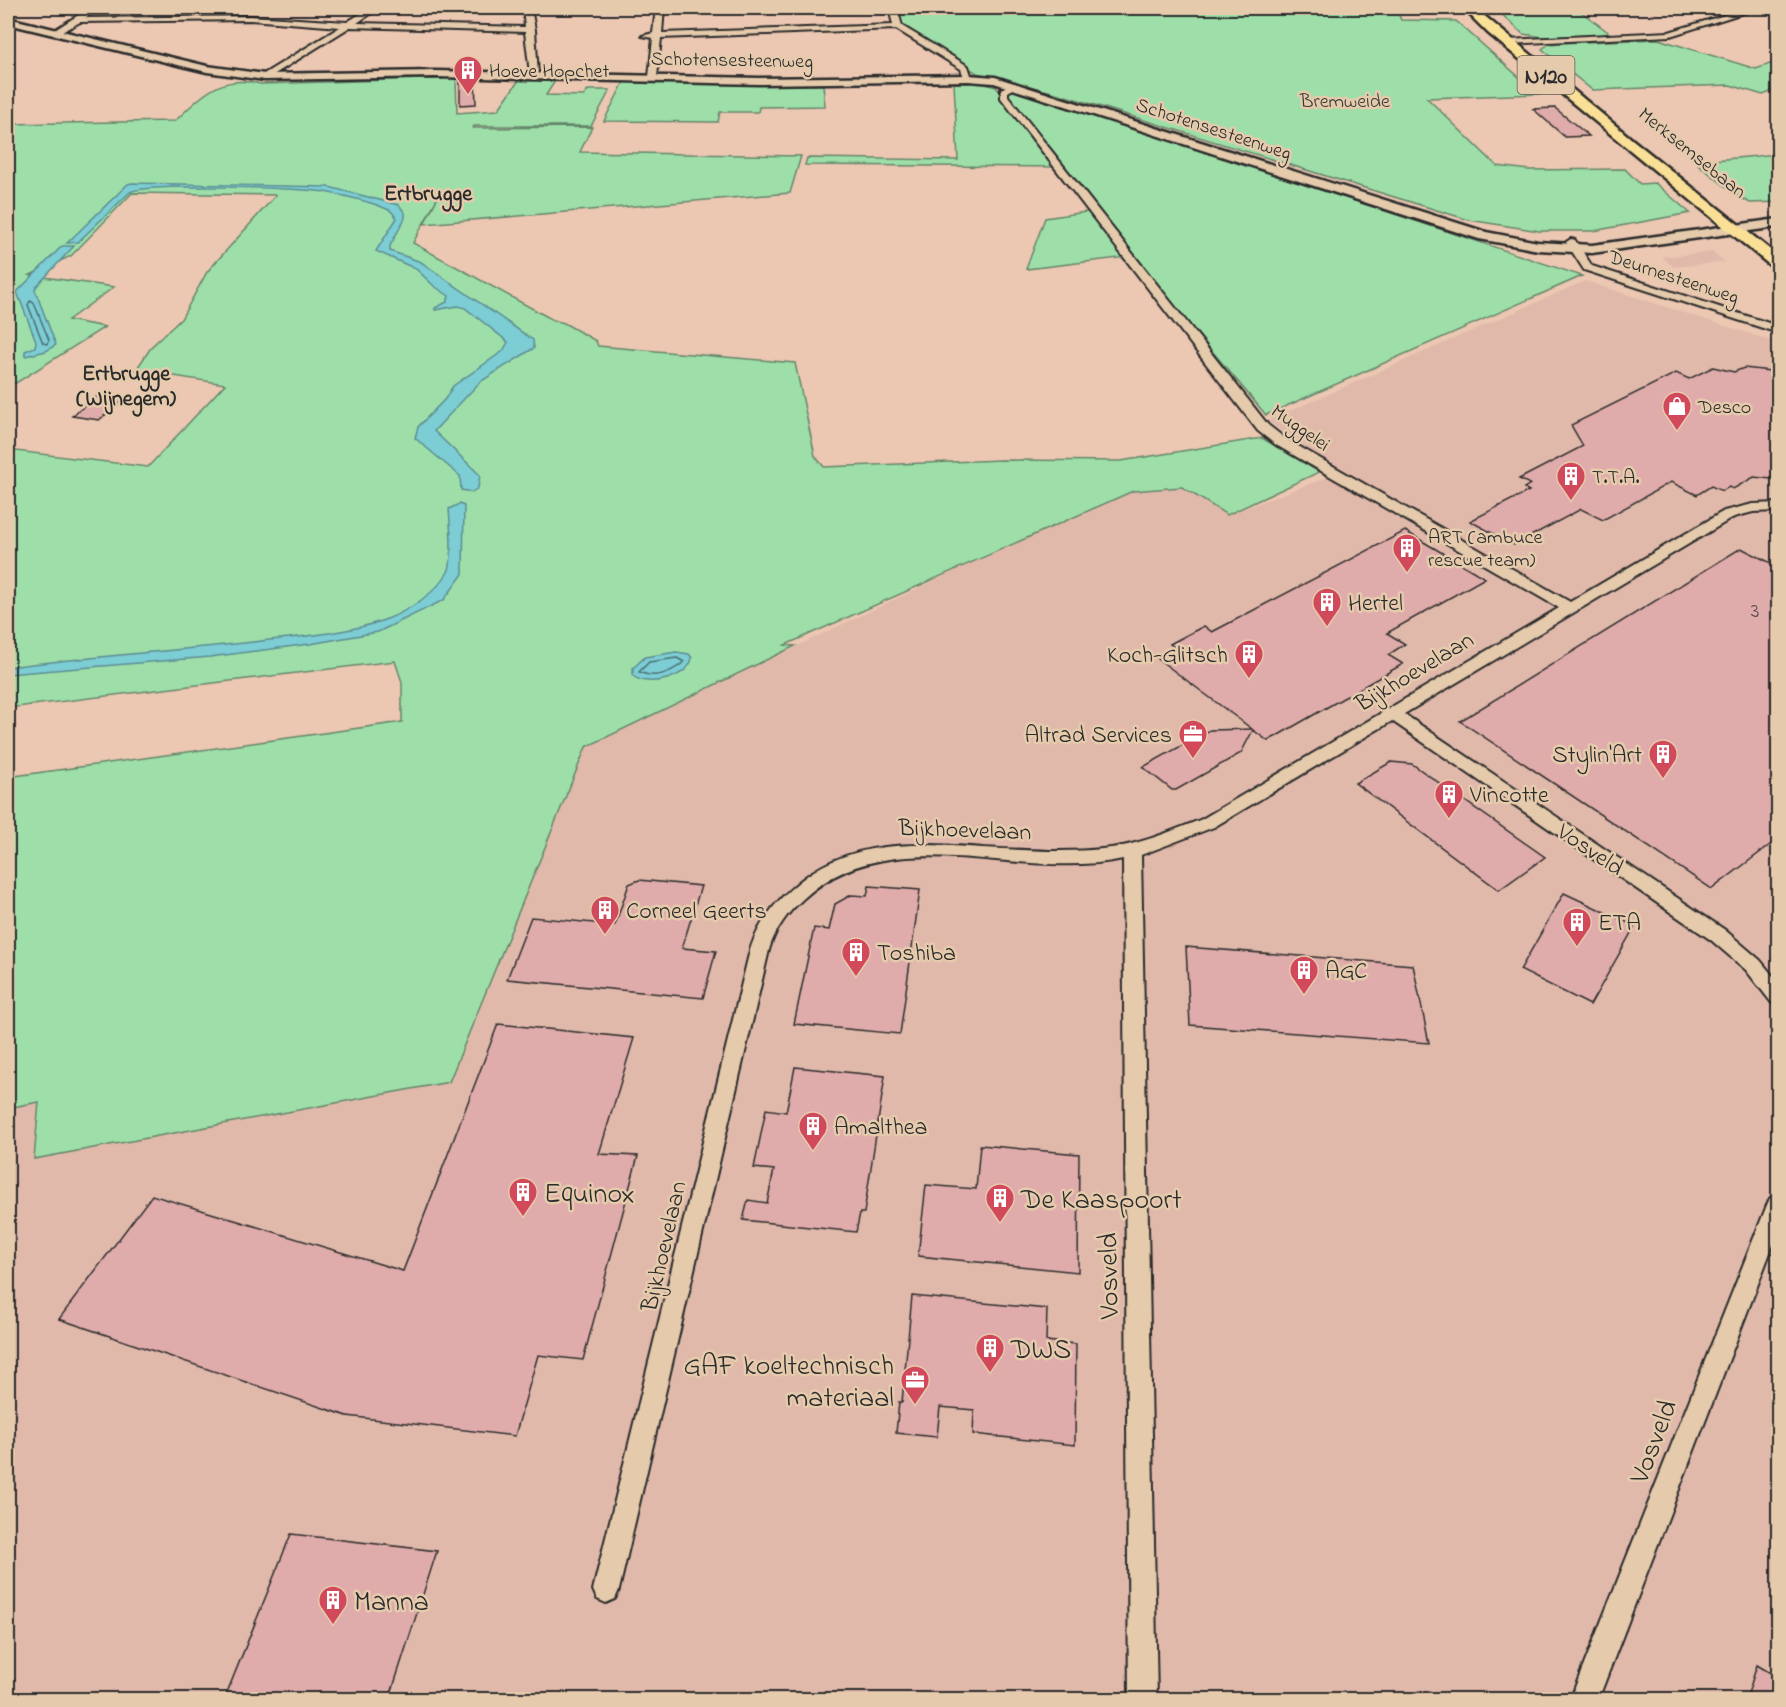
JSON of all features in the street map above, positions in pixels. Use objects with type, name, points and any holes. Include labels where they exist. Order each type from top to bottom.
[{"type":"main road","name":"N120","points":[[1469,8],[1506,42]]},
{"type":"main road","name":"N120","points":[[1484,8],[1521,41]]},
{"type":"main road","name":"Merksemsebaan","points":[[1521,41],[1739,224],[1779,264]]},
{"type":"main road","name":"Merksemsebaan","points":[[1506,42],[1585,107],[1739,224],[1779,246]]},
{"type":"street","points":[[57,31],[79,20],[91,8]]},
{"type":"street","points":[[265,76],[375,8]]},
{"type":"street","points":[[527,8],[534,75]]},
{"type":"street","points":[[653,77],[660,8]]},
{"type":"street","points":[[892,8],[898,27]]},
{"type":"street","points":[[1506,42],[1670,34],[1755,8]]},
{"type":"street","points":[[79,20],[250,18],[531,30]]},
{"type":"street","name":"Schotensesteenweg","points":[[8,21],[207,69],[265,76],[534,75],[760,81],[968,78],[995,80],[1441,222]]},
{"type":"street","points":[[656,61],[646,52],[646,31],[658,35],[898,27],[965,68],[968,78]]},
{"type":"street","name":"Muggelei","points":[[1016,85],[1004,91],[1004,96],[1264,429],[1281,442],[1569,608]]},
{"type":"street","name":"Deurnesteenweg","points":[[1441,222],[1512,242],[1621,246],[1739,224],[1779,214]]},
{"type":"street","name":"Deurnesteenweg","points":[[1739,224],[1779,223]]},
{"type":"street","name":"Deurnesteenweg","points":[[1573,245],[1583,264],[1594,270],[1775,329]]},
{"type":"street","name":"Bijkhoevelaan","points":[[606,1590],[753,981],[765,935],[782,907],[811,881],[854,859],[874,854],[898,850],[1088,857],[1132,852],[1208,824],[1729,514],[1753,508],[1779,507]]},
{"type":"street","name":"Vosveld","points":[[1393,714],[1718,935],[1753,965],[1779,996]]},
{"type":"street","name":"Vosveld","points":[[1132,852],[1143,1700]]},
{"type":"street","name":"Vosveld","points":[[1584,1700],[1779,1205]]},
{"type":"shaded area","points":[[1712,252],[1725,262],[1674,267],[1662,257]]},
{"type":"shaded area","points":[[1585,281],[1778,343],[1778,1699],[8,1699],[8,1108],[39,1101],[34,1159],[449,1082],[586,747],[994,552],[1133,490],[1182,487],[1227,515],[1342,472],[1267,421]]},
{"type":"green space","name":"Bremweide","points":[[898,8],[1396,8],[1401,20],[1456,21],[1538,94],[1427,98],[1497,166],[1529,170],[1625,169],[1640,184],[1655,183],[1690,213],[1593,231],[1539,231],[1469,220],[1056,93],[977,73],[903,30]]},
{"type":"green space","points":[[1495,8],[1576,8],[1612,35],[1543,37],[1523,34]]},
{"type":"green space","points":[[1658,39],[1756,69],[1778,61],[1778,89],[1763,95],[1730,85],[1592,90],[1542,49],[1549,44]]},
{"type":"green space","points":[[456,78],[457,113],[498,110],[519,80],[555,81],[546,95],[584,96],[588,90],[610,90],[591,126],[474,126],[473,128],[592,127],[580,152],[801,156],[790,193],[424,224],[441,191],[413,243],[553,320],[564,323],[596,341],[598,346],[795,363],[815,456],[824,467],[1001,460],[1121,461],[1262,438],[1319,472],[1227,515],[1182,487],[1133,491],[785,645],[795,646],[586,747],[449,1082],[34,1159],[39,1102],[8,1108],[8,777],[402,722],[402,682],[395,661],[8,708],[8,450],[148,467],[225,384],[136,370],[152,346],[181,319],[207,272],[276,195],[132,193],[71,256],[30,275],[114,287],[68,320],[105,327],[8,388],[8,124],[175,121],[213,89],[234,82],[261,84]]},
{"type":"green space","points":[[624,82],[823,85],[825,106],[759,107],[758,112],[720,112],[718,122],[604,121]]},
{"type":"green space","points":[[978,82],[996,87],[1060,167],[805,165],[807,158],[958,160],[954,83]]},
{"type":"green space","points":[[1016,89],[1582,276],[1266,415],[1191,326],[1051,148],[1007,96],[1009,90]]},
{"type":"green space","points":[[1778,154],[1778,202],[1750,203],[1736,195],[1699,165],[1707,165],[1705,161]]},
{"type":"green space","points":[[1093,211],[1128,257],[1026,269],[1045,218]]},
{"type":"water","points":[[128,184],[329,187],[399,205],[405,213],[405,218],[390,246],[390,251],[421,262],[533,340],[534,348],[480,382],[434,431],[480,475],[478,488],[472,492],[461,490],[460,476],[415,438],[418,427],[445,399],[453,386],[503,351],[508,342],[465,308],[458,306],[435,310],[447,302],[449,296],[416,269],[376,251],[397,218],[391,211],[358,199],[310,190],[224,187],[141,189],[130,192],[78,242],[67,243]]},
{"type":"water","points":[[62,246],[74,246],[35,290],[56,345],[46,351],[25,356],[25,351],[35,347],[36,341],[17,292]]},
{"type":"water","points":[[459,504],[464,506],[463,574],[444,600],[378,632],[310,644],[210,657],[8,674],[8,667],[338,632],[387,619],[421,600],[437,587],[448,572],[451,551],[449,509]]},
{"type":"water","points":[[676,652],[689,654],[692,658],[684,671],[676,676],[648,681],[633,676],[633,668],[645,657]]},
{"type":"building","name":"Hoeve Hopchet","points":[[460,80],[475,80],[476,104],[460,105]]},
{"type":"building","points":[[1555,108],[1589,136],[1565,137],[1533,109]]},
{"type":"building","name":"Desco","points":[[1713,367],[1734,372],[1744,368],[1779,372],[1779,480],[1754,477],[1733,489],[1729,487],[1722,491],[1711,486],[1697,495],[1671,482],[1603,520],[1581,509],[1514,545],[1470,521],[1529,491],[1524,488],[1530,484],[1519,479],[1583,446],[1571,425],[1676,373],[1689,379]]},
{"type":"building","points":[[99,395],[125,399],[99,420],[72,416]]},
{"type":"building","points":[[1405,531],[1485,578],[1387,633],[1405,644],[1388,655],[1403,664],[1268,741],[1253,730],[1241,753],[1176,790],[1172,790],[1143,767],[1210,730],[1252,729],[1158,659],[1177,650],[1170,644],[1204,626],[1212,632]]},
{"type":"building","name":"Stylin'Art","points":[[1741,548],[1779,567],[1779,838],[1712,889],[1460,721]]},
{"type":"building","name":"Vincotte","points":[[1391,762],[1412,764],[1545,857],[1499,890],[1355,783]]},
{"type":"building","name":"Corneel Geerts","points":[[639,880],[701,886],[682,948],[716,951],[703,998],[507,979],[531,917],[615,925],[629,884]]},
{"type":"building","name":"Toshiba","points":[[869,886],[920,890],[900,1034],[794,1024],[814,928],[829,930],[835,904],[851,895],[867,896]]},
{"type":"building","name":"ETA","points":[[1564,893],[1635,926],[1590,1005],[1520,970]]},
{"type":"building","name":"AGC","points":[[1186,947],[1413,965],[1429,1043],[1190,1025]]},
{"type":"building","name":"Equinox","points":[[498,1024],[634,1038],[599,1154],[638,1156],[583,1360],[538,1355],[515,1436],[347,1416],[59,1319],[152,1195],[403,1271]]},
{"type":"building","name":"Amalthea","points":[[795,1067],[885,1076],[864,1213],[860,1213],[856,1232],[743,1220],[748,1200],[767,1203],[774,1170],[754,1168],[766,1109],[786,1112]]},
{"type":"building","name":"De Kaaspoort","points":[[980,1145],[1079,1154],[1078,1272],[918,1256],[926,1185],[976,1189]]},
{"type":"building","name":"DWS","points":[[912,1296],[1047,1309],[1046,1341],[1076,1344],[1075,1445],[973,1434],[974,1410],[940,1407],[937,1437],[896,1433],[899,1402],[902,1402]]},
{"type":"building","name":"Manna","points":[[291,1534],[437,1551],[389,1700],[224,1700]]},
{"type":"building","points":[[1757,1665],[1779,1678],[1779,1700],[1746,1700]]},
{"type":"place","name":"Hoeve Hopchet","points":[[468,96]]},
{"type":"place","name":"Desco","points":[[1677,432]]},
{"type":"place","name":"T.T.A.","points":[[1571,502]]},
{"type":"place","name":"ART (ambuce rescue team)","points":[[1407,574]]},
{"type":"place","name":"Hertel","points":[[1327,628]]},
{"type":"place","name":"Koch-Glitsch","points":[[1249,680]]},
{"type":"place","name":"Altrad Services","points":[[1193,760]]},
{"type":"place","name":"Stylin'Art","points":[[1663,780]]},
{"type":"place","name":"Vincotte","points":[[1449,820]]},
{"type":"place","name":"Corneel Geerts","points":[[605,936]]},
{"type":"place","name":"ETA","points":[[1577,948]]},
{"type":"place","name":"Toshiba","points":[[856,978]]},
{"type":"place","name":"AGC","points":[[1304,996]]},
{"type":"place","name":"Amalthea","points":[[813,1152]]},
{"type":"place","name":"Equinox","points":[[523,1218]]},
{"type":"place","name":"De Kaaspoort","points":[[1000,1224]]},
{"type":"place","name":"DWS","points":[[990,1374]]},
{"type":"place","name":"GAF koeltechnisch materiaal","points":[[915,1406]]},
{"type":"place","name":"Manna","points":[[333,1626]]},
{"type":"district","name":"Ertbrugge","points":[[428,192]]},
{"type":"district","name":"Ertbrugge (Wijnegem)","points":[[126,384]]}]
